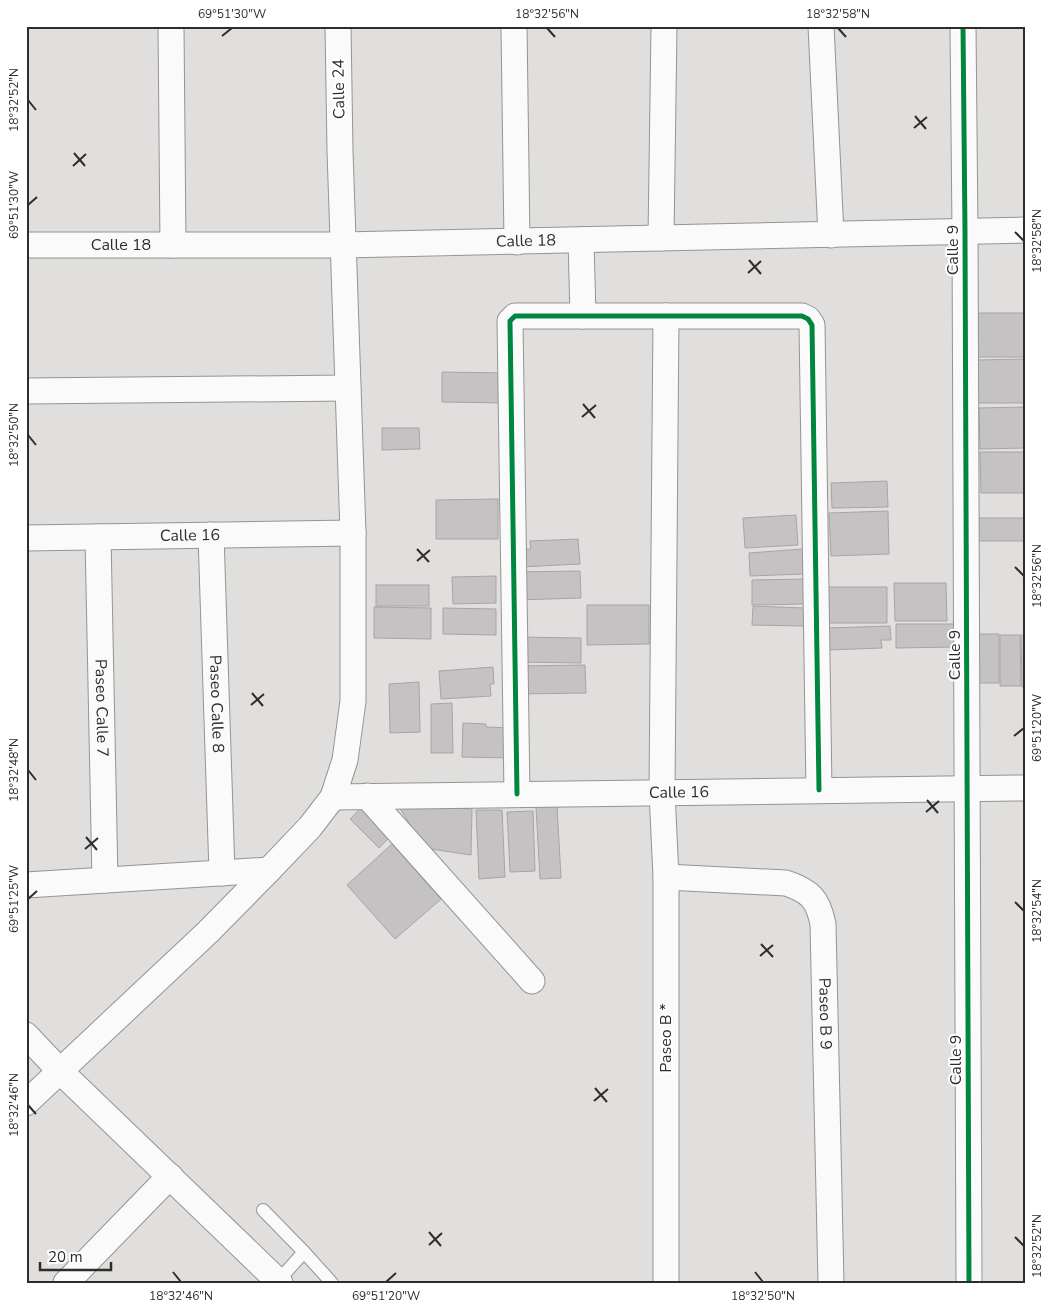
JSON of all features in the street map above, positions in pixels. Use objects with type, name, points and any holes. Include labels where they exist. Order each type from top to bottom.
[{"type":"street","points":[[170,26],[173,245]]},
{"type":"street","name":"Calle 24","points":[[26,1103],[208,932],[310,827],[333,797],[345,760],[353,701],[353,533],[340,151],[338,26]]},
{"type":"street","points":[[514,26],[517,242]]},
{"type":"street","points":[[661,238],[664,26]]},
{"type":"street","points":[[821,26],[831,235]]},
{"type":"street","name":"Calle 9","points":[[963,26],[969,1283]]},
{"type":"street","points":[[26,224],[27,245]]},
{"type":"street","name":"Calle 18","points":[[27,245],[343,245],[1025,230]]},
{"type":"street","points":[[581,240],[583,316]]},
{"type":"street","points":[[518,794],[510,321],[514,316],[802,316],[808,319],[812,325],[819,790]]},
{"type":"street","name":"Paseo B *","points":[[666,316],[662,792],[666,877],[666,1283]]},
{"type":"street","points":[[26,391],[348,388]]},
{"type":"street","name":"Calle 16","points":[[26,538],[353,533]]},
{"type":"street","name":"Paseo Calle 8","points":[[211,535],[222,873]]},
{"type":"street","name":"Paseo Calle 7","points":[[98,537],[105,880]]},
{"type":"street","name":"Calle 16","points":[[333,797],[1025,788]]},
{"type":"street","points":[[367,796],[532,981]]},
{"type":"street","points":[[26,885],[269,870]]},
{"type":"street","name":"Paseo B 9","points":[[666,877],[786,882],[800,888],[820,908],[823,924],[831,1283]]},
{"type":"street","points":[[26,1035],[60,1071],[279,1282]]},
{"type":"street","points":[[71,1281],[170,1176]]},
{"type":"lane","points":[[263,1210],[332,1283]]},
{"type":"lane","points":[[279,1282],[304,1252]]},
{"type":"building","points":[[977,313],[1025,313],[1025,357],[978,357]]},
{"type":"building","points":[[1025,359],[1025,403],[977,403],[977,360]]},
{"type":"building","points":[[442,372],[508,373],[508,403],[442,402]]},
{"type":"building","points":[[1025,407],[1025,448],[980,449],[979,408]]},
{"type":"building","points":[[382,428],[419,428],[420,449],[382,450]]},
{"type":"building","points":[[980,452],[1025,452],[1025,493],[981,493]]},
{"type":"building","points":[[887,481],[888,507],[832,508],[831,483]]},
{"type":"building","points":[[498,499],[498,539],[436,539],[436,500]]},
{"type":"building","points":[[888,511],[889,554],[831,556],[829,513]]},
{"type":"building","points":[[796,515],[798,545],[745,548],[743,518]]},
{"type":"building","points":[[977,518],[1025,518],[1025,541],[977,541]]},
{"type":"building","points":[[578,539],[580,564],[521,567],[520,550],[531,549],[530,541]]},
{"type":"building","points":[[803,549],[804,574],[750,576],[749,553]]},
{"type":"building","points":[[580,571],[581,598],[516,600],[515,572]]},
{"type":"building","points":[[496,576],[496,603],[453,604],[452,577]]},
{"type":"building","points":[[805,579],[805,604],[752,605],[752,580]]},
{"type":"building","points":[[894,583],[946,583],[947,621],[895,621]]},
{"type":"building","points":[[376,585],[429,585],[429,606],[376,606]]},
{"type":"building","points":[[825,587],[887,587],[887,623],[826,623]]},
{"type":"building","points":[[587,605],[649,605],[649,644],[587,645]]},
{"type":"building","points":[[753,606],[804,608],[804,626],[752,625]]},
{"type":"building","points":[[374,607],[431,608],[431,639],[374,638]]},
{"type":"building","points":[[443,608],[496,609],[496,635],[443,634]]},
{"type":"building","points":[[896,624],[955,624],[956,647],[896,648]]},
{"type":"building","points":[[890,626],[891,640],[881,640],[882,648],[827,650],[827,628]]},
{"type":"building","points":[[976,634],[999,634],[999,683],[977,683]]},
{"type":"building","points":[[1000,635],[1020,635],[1021,686],[1000,686]]},
{"type":"building","points":[[1021,635],[1025,635],[1025,687],[1022,687]]},
{"type":"building","points":[[517,637],[581,638],[581,663],[517,662]]},
{"type":"building","points":[[585,665],[586,693],[519,694],[518,666]]},
{"type":"building","points":[[493,667],[494,684],[490,684],[491,696],[441,699],[439,671]]},
{"type":"building","points":[[419,682],[420,732],[390,733],[389,684]]},
{"type":"building","points":[[452,703],[453,753],[431,753],[431,704]]},
{"type":"building","points":[[463,723],[486,724],[486,727],[513,728],[513,758],[462,757]]},
{"type":"building","points":[[398,805],[472,809],[471,855],[424,848]]},
{"type":"building","points":[[363,806],[392,835],[379,848],[350,819]]},
{"type":"building","points":[[557,806],[561,878],[540,879],[536,807]]},
{"type":"building","points":[[476,810],[502,810],[505,877],[479,879]]},
{"type":"building","points":[[533,811],[535,871],[510,872],[507,812]]},
{"type":"building","points":[[392,844],[441,899],[395,939],[347,885]]},
{"type":"cycle path","points":[[963,26],[969,1283]]},
{"type":"cycle path","points":[[517,794],[510,321],[515,316],[802,316],[808,319],[812,325],[819,790]]}]
